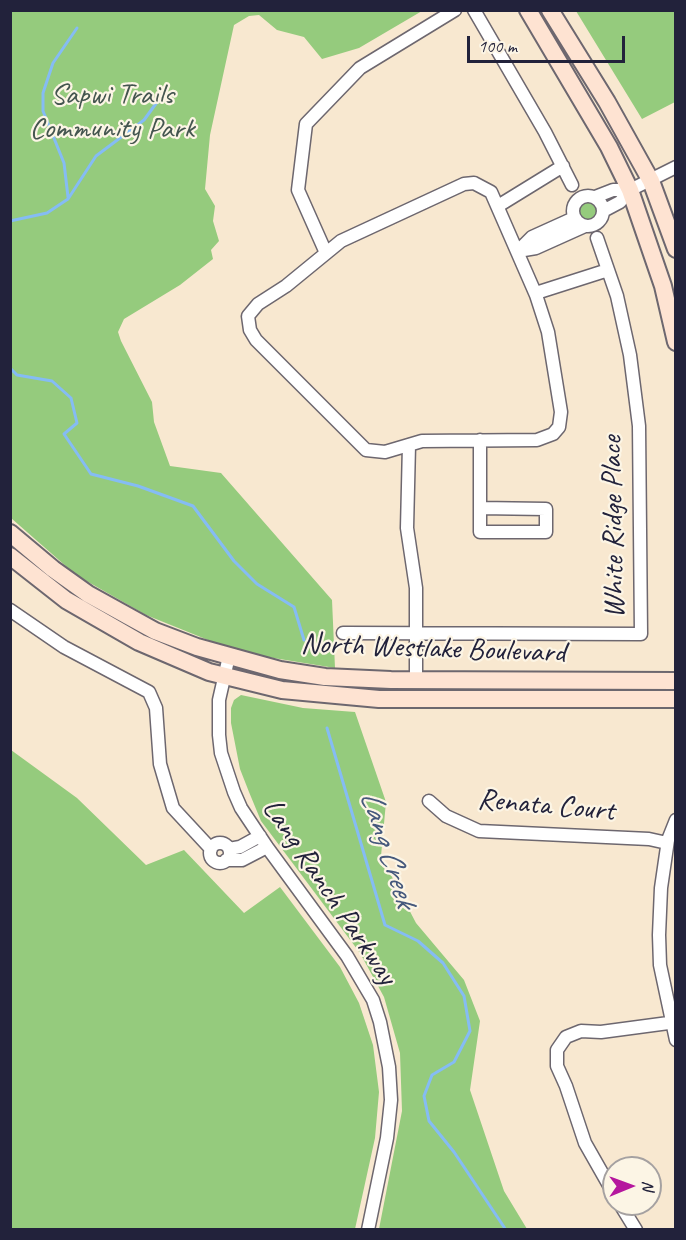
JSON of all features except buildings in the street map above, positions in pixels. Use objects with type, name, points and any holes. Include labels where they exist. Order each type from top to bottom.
[{"type":"main road","points":[[528,10],[609,147],[630,190],[663,286],[675,342]]},
{"type":"main road","points":[[550,10],[607,102],[651,181],[675,249]]},
{"type":"main road","name":"North Westlake Boulevard","points":[[10,533],[53,569],[112,609],[155,631],[229,656],[280,670],[325,677],[416,681],[675,681]]},
{"type":"main road","name":"North Westlake Boulevard","points":[[10,556],[66,600],[158,651],[224,676],[282,690],[379,699],[675,699]]},
{"type":"street","points":[[326,253],[297,190],[306,124],[360,68],[455,10]]},
{"type":"street","points":[[474,10],[572,185]]},
{"type":"street","points":[[498,206],[563,166]]},
{"type":"street","points":[[595,197],[613,190],[630,190],[675,167]]},
{"type":"street","points":[[464,184],[482,185],[491,192],[536,293],[551,354],[561,412],[559,428],[553,434],[537,440],[422,441],[377,453],[366,450],[256,340],[250,330],[248,316],[258,304],[286,286],[326,253],[354,234],[464,184]]},
{"type":"street","points":[[518,251],[536,248],[585,226],[597,224],[603,211],[620,202],[630,190]]},
{"type":"street","points":[[585,226],[574,218],[572,208],[577,200],[586,195],[595,197],[601,203],[603,211]]},
{"type":"street","points":[[518,251],[532,237],[574,218]]},
{"type":"street","name":"White Ridge Place","points":[[343,633],[641,634],[639,426],[630,355],[608,270],[597,238]]},
{"type":"street","points":[[536,293],[608,270]]},
{"type":"street","points":[[480,440],[480,508],[480,532],[546,532],[546,509],[480,508]]},
{"type":"street","points":[[409,445],[407,528],[416,588],[416,681]]},
{"type":"street","points":[[10,610],[64,647],[149,692],[156,708],[160,764],[173,808],[211,849],[214,861],[240,847],[264,841]]},
{"type":"street","name":"Lang Ranch Parkway","points":[[229,656],[219,700],[221,753],[241,808],[347,956],[373,1000],[380,1022],[389,1067],[391,1100],[387,1138],[368,1230]]},
{"type":"street","name":"Renata Court","points":[[429,801],[446,816],[479,831],[649,839],[667,843]]},
{"type":"street","points":[[675,820],[667,843],[661,888],[659,935],[660,965],[675,1040]]},
{"type":"street","points":[[602,1173],[585,1143],[566,1086],[556,1066],[557,1050],[566,1037],[581,1031],[601,1032],[673,1022]]},
{"type":"street","points":[[627,1216],[636,1230]]},
{"type":"green space","name":"Sapwi Trails Community Park","points":[[10,11],[422,11],[359,48],[322,59],[304,37],[277,30],[259,15],[249,16],[234,25],[210,135],[205,189],[215,206],[213,221],[219,241],[211,250],[213,259],[180,285],[124,319],[118,332],[152,402],[154,422],[170,466],[221,473],[332,600],[335,668],[255,655],[213,642],[146,615],[76,575],[11,518]]},
{"type":"green space","points":[[576,11],[675,11],[675,102],[642,119]]},
{"type":"green space","points":[[584,202],[592,202],[597,207],[595,218],[584,220],[579,215],[579,207]]},
{"type":"green space","points":[[241,695],[303,708],[355,712],[386,802],[381,856],[416,923],[464,980],[480,1021],[470,1090],[504,1191],[527,1229],[379,1229],[402,1111],[400,1053],[384,997],[360,953],[261,821],[240,769],[231,723],[231,708],[234,700]]},
{"type":"green space","points":[[11,750],[77,798],[146,865],[184,850],[244,913],[280,887],[340,967],[359,1003],[373,1045],[379,1092],[375,1138],[355,1229],[11,1229]]},
{"type":"waterway","points":[[68,197],[64,163],[43,111],[43,93],[53,63],[77,28]]},
{"type":"waterway","name":"Lang Creek","points":[[10,221],[47,213],[68,199],[96,156],[144,120],[163,94]]},
{"type":"waterway","name":"Lang Creek","points":[[10,368],[17,375],[52,381],[71,398],[77,423],[64,434],[91,474],[138,486],[193,506],[234,561],[257,584],[294,607],[304,640]]},
{"type":"waterway","name":"Lang Creek","points":[[327,728],[385,925],[418,941],[443,963],[464,996],[470,1031],[454,1062],[432,1075],[424,1096],[429,1121],[454,1152],[506,1230]]}]
